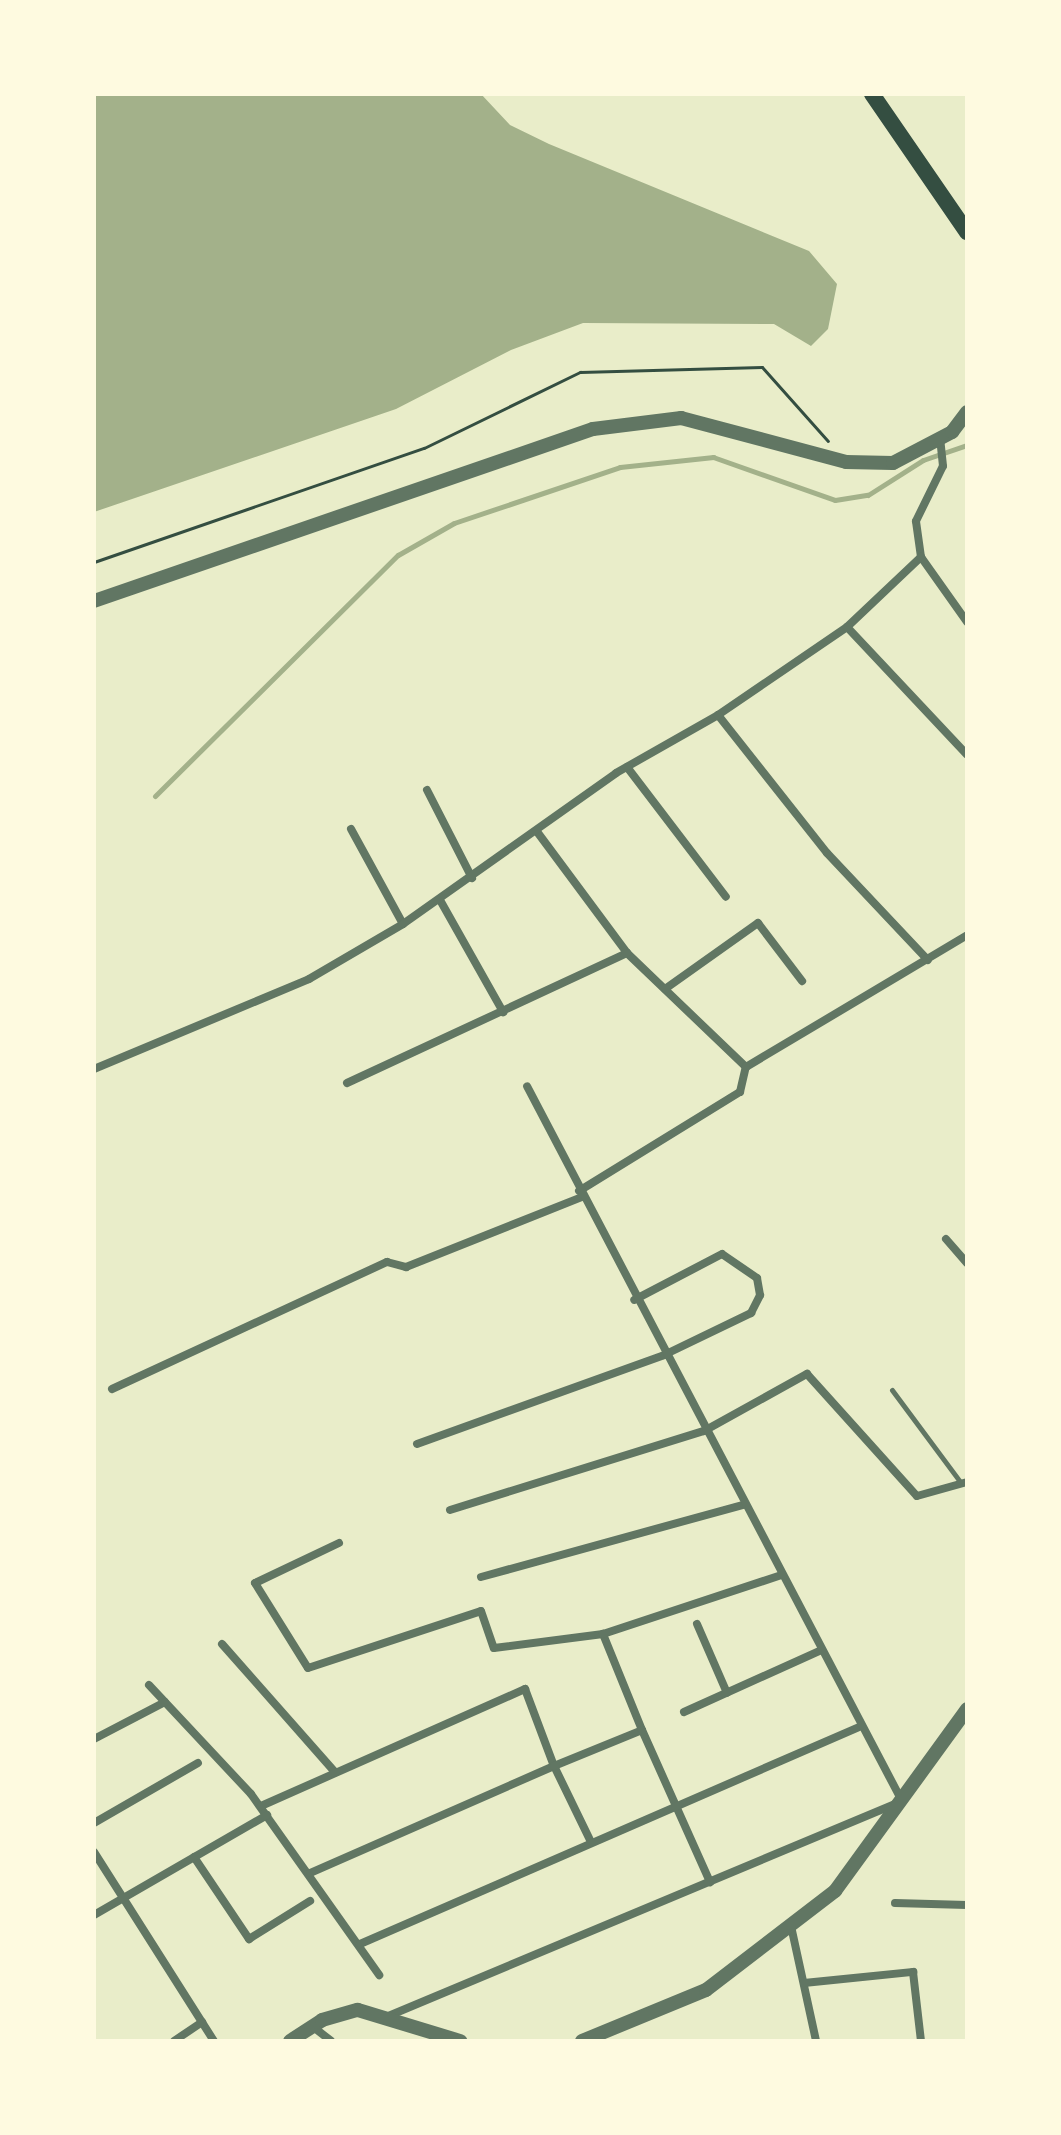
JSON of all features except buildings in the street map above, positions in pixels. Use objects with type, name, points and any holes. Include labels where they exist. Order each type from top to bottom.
[{"type":"main road","points":[[872,94],[967,232]]},
{"type":"street","points":[[94,601],[593,429],[681,418],[846,462],[893,463],[940,442],[967,412]]},
{"type":"street","points":[[940,442],[943,462],[916,521],[921,557],[967,622]]},
{"type":"street","points":[[94,1069],[309,979],[403,924],[538,833],[627,767],[718,715],[847,627],[921,557]]},
{"type":"street","points":[[847,627],[967,755]]},
{"type":"street","points":[[718,715],[827,853],[928,960]]},
{"type":"street","points":[[627,767],[726,897]]},
{"type":"street","points":[[427,790],[472,878]]},
{"type":"street","points":[[351,829],[403,924]]},
{"type":"street","points":[[538,833],[627,953],[746,1067]]},
{"type":"street","points":[[440,900],[503,1012]]},
{"type":"street","points":[[665,989],[758,923],[802,981]]},
{"type":"street","points":[[112,1389],[387,1262],[406,1267],[581,1194],[740,1092],[746,1067],[967,935]]},
{"type":"street","points":[[347,1083],[627,953]]},
{"type":"street","points":[[527,1086],[634,1300],[859,1727],[902,1801]]},
{"type":"street","points":[[946,1239],[967,1263]]},
{"type":"street","points":[[417,1444],[664,1355],[751,1313],[760,1295],[757,1278],[722,1254],[634,1300]]},
{"type":"street","points":[[450,1510],[704,1431],[807,1374],[917,1496],[964,1483]]},
{"type":"street","points":[[481,1577],[743,1505]]},
{"type":"street","points":[[339,1543],[255,1583],[308,1668],[481,1611],[494,1648],[603,1634],[781,1575]]},
{"type":"street","points":[[697,1624],[727,1693]]},
{"type":"street","points":[[603,1634],[710,1882]]},
{"type":"street","points":[[222,1644],[335,1772]]},
{"type":"street","points":[[684,1712],[821,1650]]},
{"type":"street","points":[[149,1685],[261,1806],[379,1975]]},
{"type":"street","points":[[261,1806],[525,1689],[554,1766],[590,1840]]},
{"type":"street","points":[[94,1739],[165,1702]]},
{"type":"street","points":[[582,2041],[706,1990],[791,1926],[855,1869],[967,1709]]},
{"type":"street","points":[[360,1944],[590,1840],[859,1727]]},
{"type":"street","points":[[310,1873],[642,1730]]},
{"type":"street","points":[[94,1823],[198,1763]]},
{"type":"street","points":[[386,2017],[902,1801]]},
{"type":"street","points":[[94,1915],[267,1815]]},
{"type":"street","points":[[94,1852],[126,1897],[214,2041]]},
{"type":"street","points":[[194,1857],[249,1939],[310,1901]]},
{"type":"street","points":[[895,1903],[967,1905]]},
{"type":"street","points":[[791,1926],[816,2041]]},
{"type":"street","points":[[804,1983],[913,1972],[921,2041]]},
{"type":"street","points":[[290,2041],[312,2026],[358,2010],[460,2041]]},
{"type":"street","points":[[174,2041],[202,2022]]},
{"type":"street","points":[[312,2026],[331,2041]]},
{"type":"lane","points":[[892,1390],[964,1483]]},
{"type":"path","points":[[94,562],[424,448],[580,372],[762,367],[846,462]]},
{"type":"shaded area","points":[[94,94],[481,94],[510,125],[549,144],[809,251],[837,284],[828,329],[811,346],[774,324],[583,323],[511,350],[396,409],[94,512]]},
{"type":"waterway","points":[[155,796],[398,555],[454,523],[620,467],[713,457],[835,500],[868,495],[923,460],[967,445]]}]
